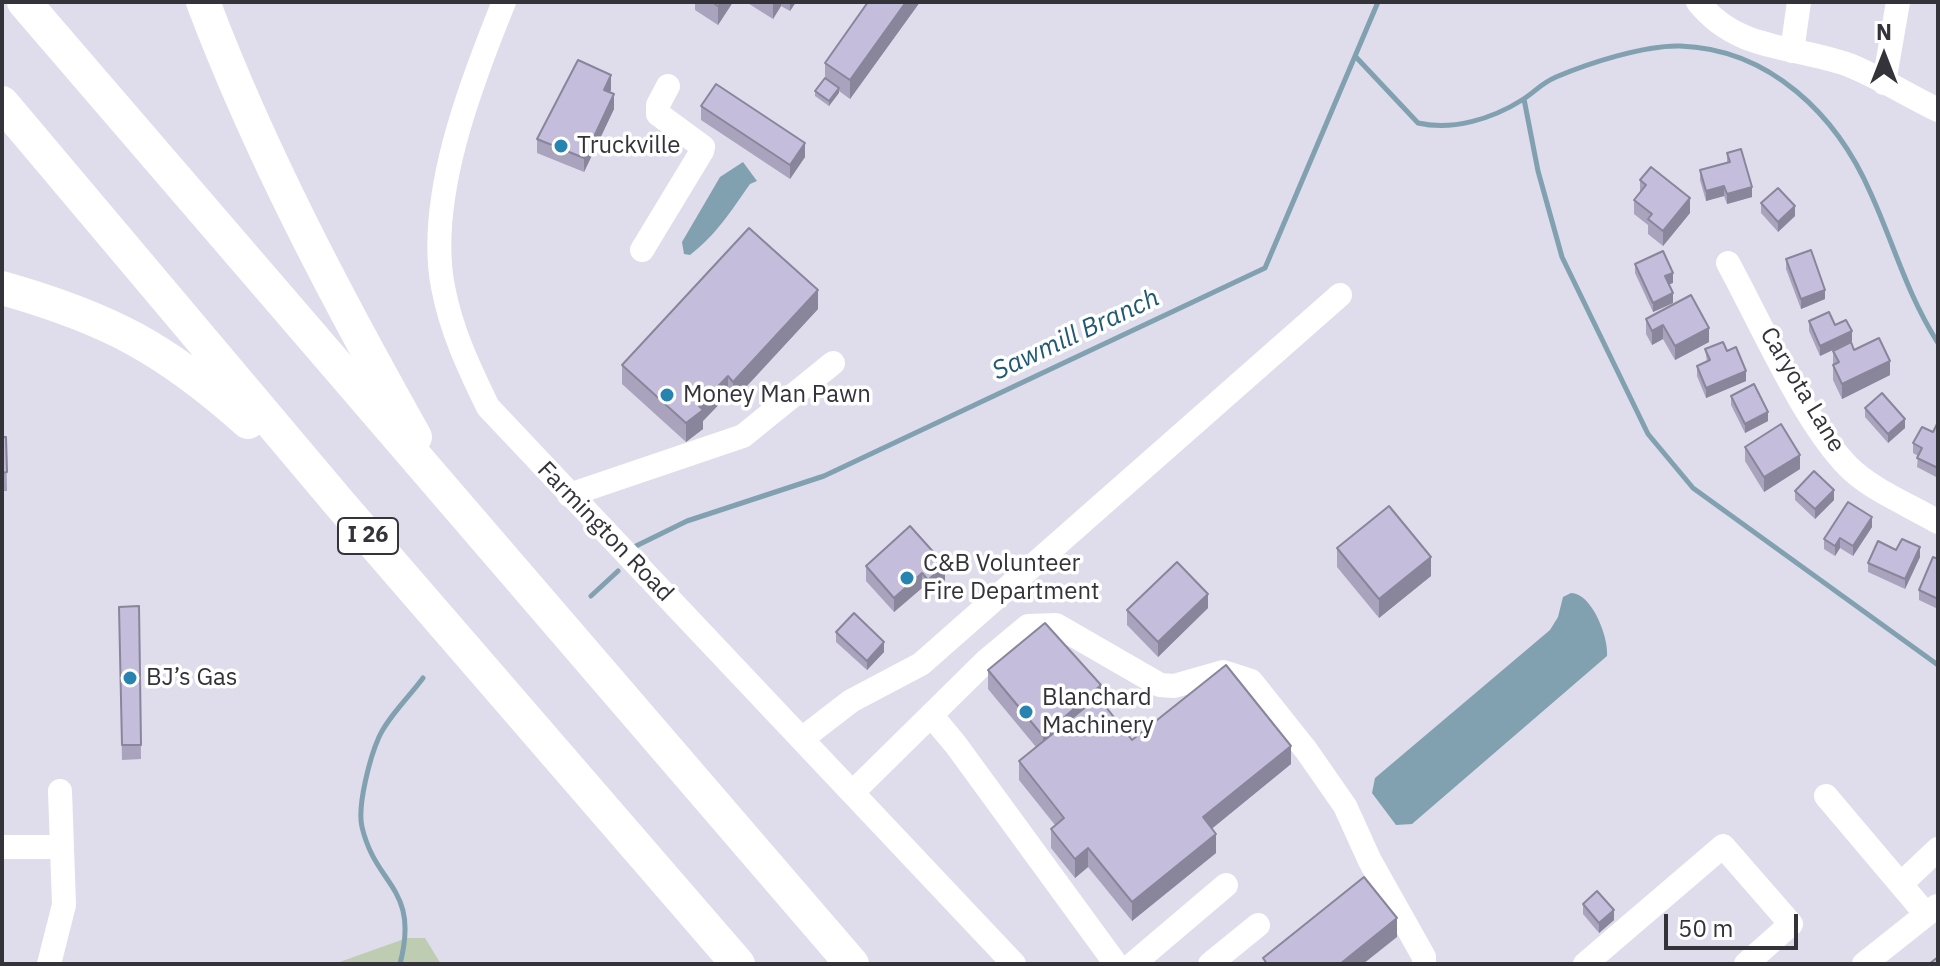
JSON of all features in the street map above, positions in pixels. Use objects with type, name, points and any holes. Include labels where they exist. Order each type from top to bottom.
[{"type":"highway","points":[[24,2],[852,964]]},
{"type":"highway","points":[[203,2],[250,117],[306,236],[453,503]]},
{"type":"highway","name":"I 26","points":[[2,103],[340,504],[738,964]]},
{"type":"highway","points":[[2,288],[66,306],[131,335],[198,378],[340,504]]},
{"type":"street","name":"Farmington Road","points":[[504,2],[457,135],[440,218],[442,285],[459,349],[488,407],[854,791],[1014,964]]},
{"type":"street","points":[[1698,2],[1712,20],[1739,37],[1849,65],[1938,110]]},
{"type":"street","points":[[1792,51],[1799,2]]},
{"type":"street","points":[[1884,83],[1898,2]]},
{"type":"street","points":[[642,250],[703,147],[658,114],[658,105],[668,86]]},
{"type":"street","name":"Caryota Lane","points":[[1728,263],[1814,420],[1834,449],[1855,473],[1938,522]]},
{"type":"street","points":[[803,738],[851,701],[921,664],[1340,295]]},
{"type":"street","points":[[569,495],[743,436],[833,363]]},
{"type":"street","points":[[854,791],[986,661],[1028,626],[1056,625],[1160,685],[1174,686],[1223,672],[1251,681],[1306,750],[1345,806],[1370,861],[1424,957],[1424,964]]},
{"type":"street","points":[[931,715],[1131,964],[1226,885]]},
{"type":"street","points":[[49,964],[64,905],[60,791]]},
{"type":"street","points":[[1826,796],[1902,883],[1932,909],[1864,964]]},
{"type":"street","points":[[1585,964],[1723,846],[1791,924],[1746,964]]},
{"type":"street","points":[[2,847],[61,847]]},
{"type":"street","points":[[1902,883],[1938,849]]},
{"type":"street","points":[[1210,964],[1258,925]]},
{"type":"green space","points":[[407,938],[425,938],[441,964],[334,964]]},
{"type":"water","points":[[743,162],[757,181],[750,184],[708,239],[690,255],[684,254],[682,242],[720,177]]},
{"type":"water","points":[[1571,593],[1586,600],[1598,618],[1607,656],[1412,824],[1396,825],[1372,793],[1375,778],[1550,630],[1558,617],[1563,597]]},
{"type":"building","points":[[868,2],[906,2],[850,80],[825,63]]},
{"type":"building","points":[[578,60],[611,75],[604,90],[614,94],[584,158],[537,139]]},
{"type":"building","points":[[825,78],[839,88],[829,101],[815,91]]},
{"type":"building","points":[[716,84],[805,143],[790,165],[701,106]]},
{"type":"building","points":[[1741,149],[1752,187],[1727,194],[1724,186],[1706,191],[1700,170],[1730,162],[1727,153]]},
{"type":"building","points":[[1651,167],[1690,198],[1663,231],[1648,219],[1652,214],[1634,200],[1646,185],[1640,180]]},
{"type":"building","points":[[1778,188],[1795,206],[1778,222],[1761,203]]},
{"type":"building","points":[[749,228],[818,290],[733,382],[728,376],[699,406],[703,410],[686,423],[622,365]]},
{"type":"building","points":[[1811,250],[1825,290],[1801,299],[1786,259]]},
{"type":"building","points":[[1663,251],[1673,273],[1665,276],[1673,293],[1653,303],[1635,264]]},
{"type":"building","points":[[1691,295],[1709,328],[1675,346],[1663,325],[1652,331],[1646,319]]},
{"type":"building","points":[[1829,312],[1835,325],[1846,320],[1852,331],[1820,346],[1809,321]]},
{"type":"building","points":[[1879,338],[1890,361],[1842,384],[1833,365],[1839,362],[1833,351],[1851,342],[1854,350]]},
{"type":"building","points":[[1723,342],[1727,351],[1736,347],[1746,371],[1706,388],[1697,366],[1710,360],[1705,349]]},
{"type":"building","points":[[1754,384],[1768,412],[1745,424],[1731,396]]},
{"type":"building","points":[[1882,393],[1905,419],[1888,434],[1865,408]]},
{"type":"building","points":[[1938,422],[1938,468],[1917,458],[1922,448],[1913,443],[1922,427],[1933,432]]},
{"type":"building","points":[[1781,424],[1800,455],[1764,477],[1745,447]]},
{"type":"building","points":[[2,437],[6,437],[7,472],[2,473]]},
{"type":"building","points":[[1814,471],[1834,490],[1815,509],[1795,491]]},
{"type":"building","points":[[1848,502],[1872,517],[1853,546],[1840,538],[1835,546],[1824,539]]},
{"type":"building","points":[[1389,506],[1431,557],[1379,599],[1337,548]]},
{"type":"building","points":[[910,526],[945,565],[928,580],[922,573],[894,598],[866,566]]},
{"type":"building","points":[[1902,539],[1920,547],[1905,579],[1868,563],[1878,541],[1896,550]]},
{"type":"building","points":[[1933,557],[1938,559],[1938,599],[1919,590]]},
{"type":"building","points":[[1177,562],[1208,594],[1158,642],[1127,610]]},
{"type":"building","points":[[139,606],[141,745],[122,745],[119,607]]},
{"type":"building","points":[[854,613],[884,642],[867,661],[836,632]]},
{"type":"building","points":[[1045,623],[1101,685],[1043,736],[988,670]]},
{"type":"building","points":[[1226,665],[1291,746],[1203,817],[1216,834],[1132,902],[1088,848],[1075,859],[1051,829],[1064,818],[1019,761],[1098,697],[1132,740]]},
{"type":"building","points":[[1364,877],[1397,918],[1340,964],[1267,964],[1263,958]]},
{"type":"building","points":[[1597,891],[1614,910],[1599,923],[1583,904]]},
{"type":"waterway","name":"Sawmill Branch","points":[[636,546],[687,521],[824,476],[1265,268],[1378,2]]},
{"type":"waterway","points":[[1355,56],[1418,123],[1431,125],[1472,122],[1498,113],[1556,77],[1634,52],[1680,46],[1713,50],[1743,59],[1771,73],[1796,92],[1819,113],[1839,138],[1857,165],[1909,287],[1938,343]]},
{"type":"waterway","points":[[1524,99],[1538,171],[1562,257],[1648,434],[1693,488],[1938,665]]},
{"type":"waterway","name":"Sawmill Branch","points":[[591,596],[618,571]]},
{"type":"waterway","name":"Sawmill Branch","points":[[400,964],[405,938],[404,919],[394,889],[368,847],[362,827],[361,807],[368,769],[379,737],[423,678]]},
{"type":"place","name":"Truckville","points":[[561,146]]},
{"type":"place","name":"Money Man Pawn","points":[[667,395]]},
{"type":"place","name":"C&B Volunteer Fire Department","points":[[907,578]]},
{"type":"place","name":"BJ’s Gas","points":[[130,678]]},
{"type":"place","name":"Blanchard Machinery","points":[[1026,712]]}]
